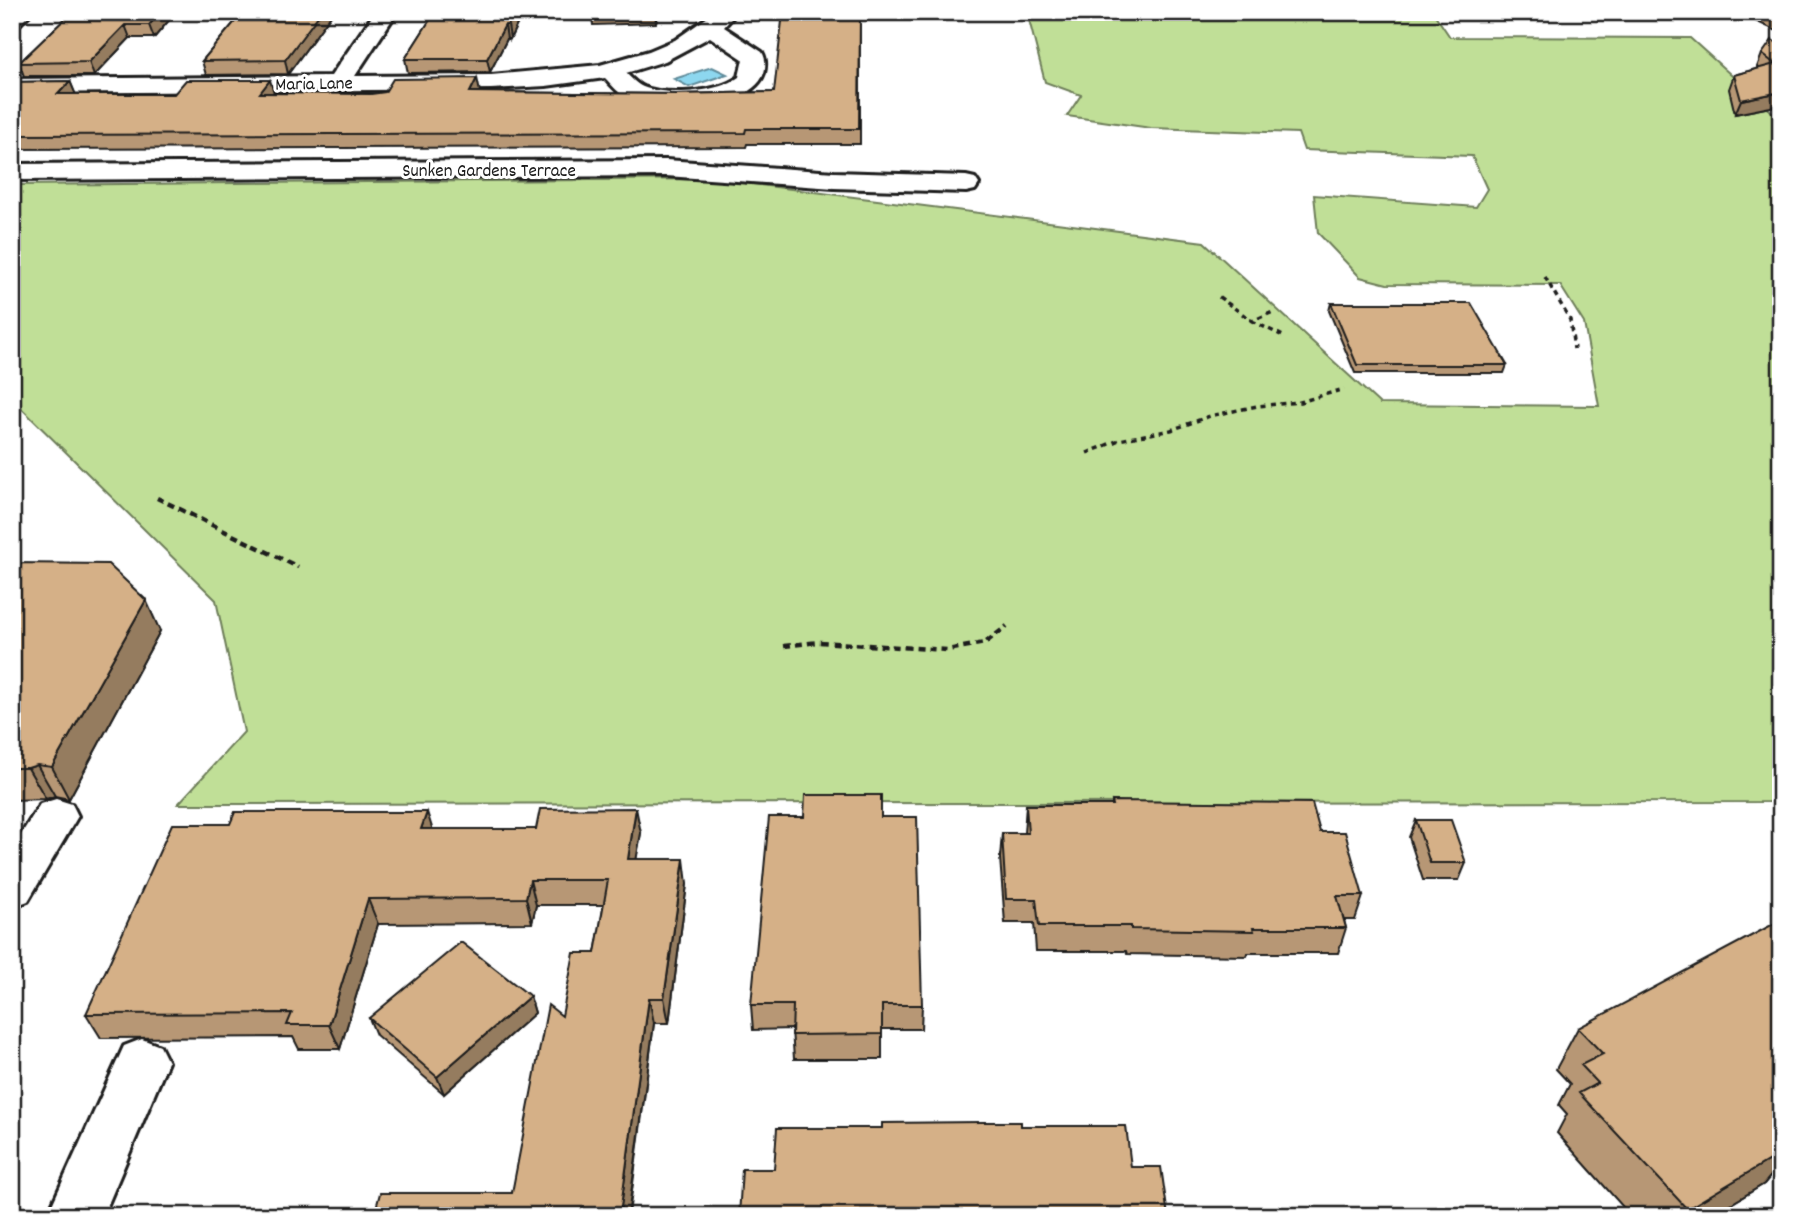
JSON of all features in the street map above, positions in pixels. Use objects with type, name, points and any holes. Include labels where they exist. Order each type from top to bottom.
[{"type":"street","points":[[12,19],[21,12]]},
{"type":"street","points":[[339,82],[386,12]]},
{"type":"street","points":[[609,69],[632,91],[662,97],[688,98],[727,93],[746,83],[754,69],[754,57],[718,20]]},
{"type":"street","name":"Maria Lane","points":[[12,86],[491,82],[563,77],[609,69],[661,55],[718,20]]},
{"type":"street","name":"Sunken Gardens Terrace","points":[[12,172],[666,168],[834,180],[966,184]]},
{"type":"street","points":[[12,888],[56,816]]},
{"type":"street","points":[[75,1216],[142,1062]]},
{"type":"path","points":[[1545,277],[1570,320],[1574,349]]},
{"type":"path","points":[[1219,297],[1252,321],[1283,336]]},
{"type":"path","points":[[1252,321],[1273,312]]},
{"type":"path","points":[[1087,453],[1119,440],[1171,430],[1210,416],[1257,406],[1300,402],[1344,389]]},
{"type":"path","points":[[157,498],[299,567]]},
{"type":"path","points":[[784,646],[818,642],[947,650],[985,643],[1007,626]]},
{"type":"green space","points":[[1027,12],[1433,12],[1450,37],[1690,38],[1781,120],[1781,802],[178,804],[244,732],[216,600],[12,399],[12,185],[714,179],[1204,242],[1380,404],[1599,406],[1584,323],[1560,285],[1387,284],[1360,277],[1318,233],[1314,195],[1476,207],[1487,189],[1472,156],[1304,150],[1298,133],[1151,128],[1067,116],[1081,95],[1045,82]]},
{"type":"water","points":[[712,67],[727,74],[689,87],[674,79]]},
{"type":"building","points":[[72,12],[161,12],[149,25],[125,25],[89,62],[19,63]]},
{"type":"building","points":[[243,12],[321,12],[285,60],[202,61]]},
{"type":"building","points":[[435,12],[514,12],[487,59],[405,59]]},
{"type":"building","points":[[783,12],[860,12],[859,129],[746,129],[745,133],[12,135],[12,82],[70,81],[58,94],[174,94],[186,80],[270,80],[260,93],[371,94],[385,92],[393,79],[477,78],[470,92],[774,92]]},
{"type":"building","points":[[1767,12],[1781,12],[1781,18]]},
{"type":"building","points":[[1772,40],[1781,45],[1781,92],[1741,100],[1734,75],[1775,64],[1762,54]]},
{"type":"building","points":[[1331,303],[1471,303],[1507,365],[1357,365]]},
{"type":"building","points":[[12,563],[108,564],[146,600],[52,767],[37,765],[12,768]]},
{"type":"building","points":[[805,795],[881,795],[881,817],[917,817],[922,1005],[882,1005],[882,1034],[792,1035],[793,1005],[751,1005],[769,817],[804,817]]},
{"type":"building","points":[[1112,801],[1312,803],[1320,832],[1345,832],[1363,896],[1337,896],[1346,928],[1253,928],[1254,931],[1131,929],[1131,926],[1039,926],[1036,899],[1006,899],[1002,833],[1028,833],[1026,805],[1113,805]]},
{"type":"building","points":[[636,808],[628,859],[684,859],[664,998],[649,998],[620,1214],[637,1216],[374,1216],[380,1193],[512,1193],[548,1005],[562,1016],[574,953],[595,953],[608,880],[530,880],[526,898],[368,899],[329,1025],[287,1025],[292,1013],[86,1014],[172,824],[230,824],[235,812],[427,812],[421,829],[536,829],[540,809]]},
{"type":"building","points":[[1416,820],[1451,820],[1466,863],[1430,863]]},
{"type":"building","points":[[1781,920],[1781,1153],[1687,1209],[1579,1093],[1598,1083],[1581,1065],[1603,1054],[1578,1028]]},
{"type":"building","points":[[461,942],[530,996],[437,1077],[369,1018]]},
{"type":"building","points":[[1021,1122],[1021,1126],[1126,1126],[1131,1167],[1161,1167],[1168,1216],[739,1216],[742,1169],[774,1169],[777,1128],[882,1128],[882,1123]]}]
